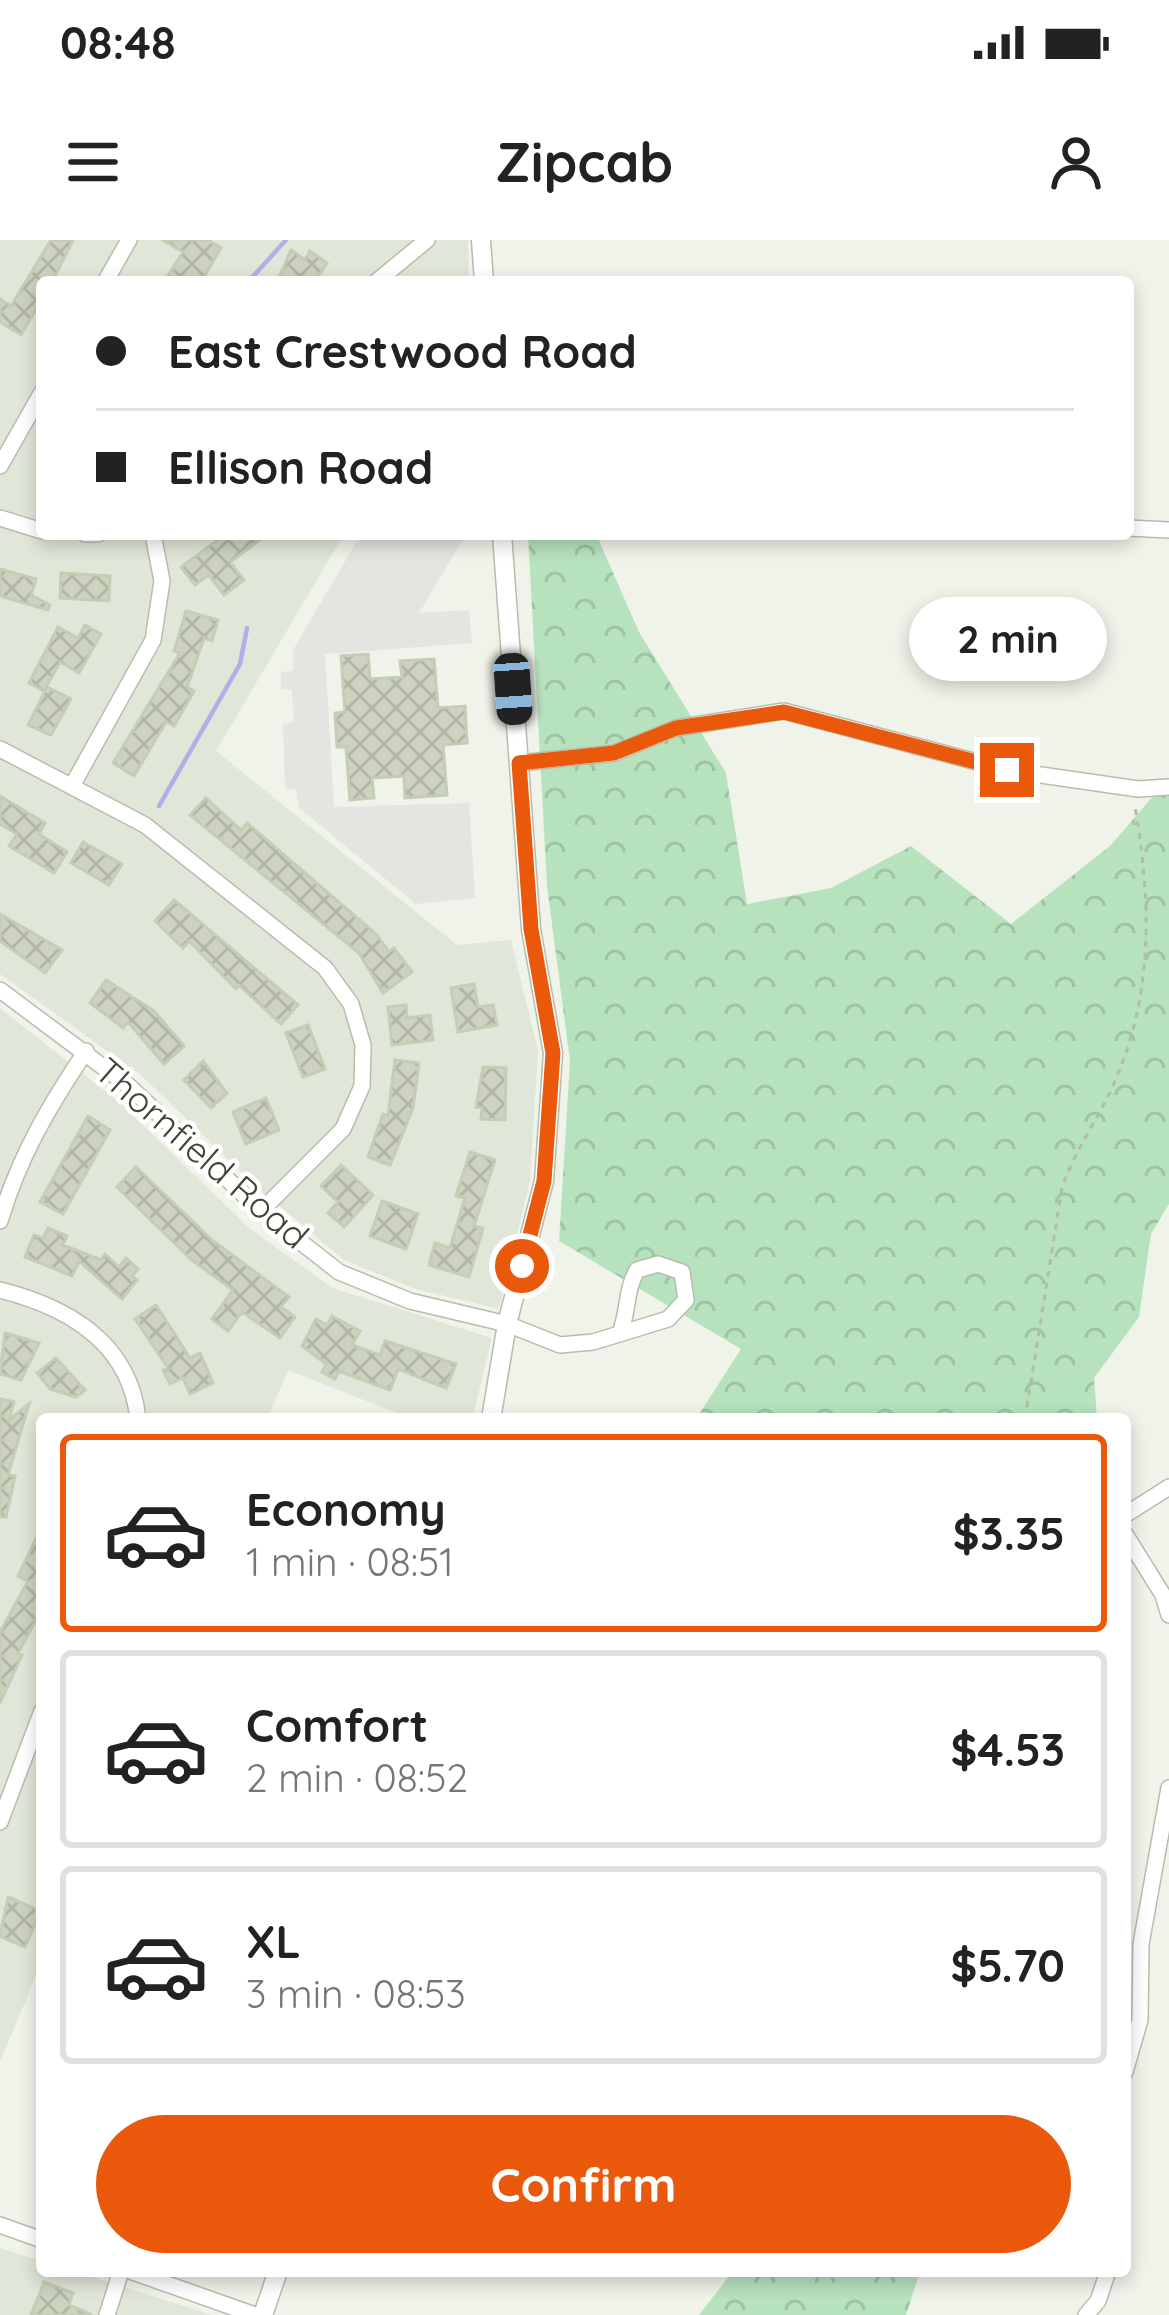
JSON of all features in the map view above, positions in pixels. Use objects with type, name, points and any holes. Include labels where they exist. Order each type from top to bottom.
[{"type":"street","points":[[108,276],[129,240]]},
{"type":"street","points":[[383,276],[427,240]]},
{"type":"street","points":[[481,240],[484,276]]},
{"type":"street","points":[[0,466],[36,403]]},
{"type":"street","points":[[0,518],[36,529]]},
{"type":"street","points":[[1134,528],[1169,530]]},
{"type":"street","points":[[72,786],[153,640],[162,581],[155,540]]},
{"type":"street","points":[[492,1413],[507,1324],[544,1181],[553,1053],[531,929],[502,540]]},
{"type":"street","points":[[519,763],[614,753],[676,728],[784,712],[1007,770],[1132,788],[1169,787]]},
{"type":"street","points":[[0,748],[145,825],[325,968],[351,1004],[363,1045],[362,1086],[344,1129],[260,1211]]},
{"type":"street","name":"Thornfield Road","points":[[0,990],[86,1051],[260,1211],[339,1271],[410,1301],[507,1324],[560,1345],[620,1333],[668,1318],[684,1306],[689,1291],[682,1272],[658,1264],[637,1270],[625,1292],[628,1313],[620,1333]]},
{"type":"street","points":[[0,1221],[32,1137],[86,1051]]},
{"type":"street","points":[[0,1290],[49,1302],[88,1327],[119,1360],[137,1413]]},
{"type":"street","points":[[1131,1511],[1169,1487]]},
{"type":"street","points":[[1131,1543],[1163,1594],[1169,1615]]},
{"type":"street","points":[[0,1822],[36,1727]]},
{"type":"street","points":[[1131,2051],[1140,2020],[1141,1944],[1169,1788]]},
{"type":"street","points":[[0,2225],[36,2238]]},
{"type":"street","points":[[106,2315],[123,2277]]},
{"type":"street","points":[[144,2277],[259,2315],[275,2277]]},
{"type":"street","points":[[1086,2315],[1098,2301],[1106,2277]]},
{"type":"path","points":[[1026,1413],[1062,1189],[1073,1154],[1097,1122],[1118,1073],[1147,960],[1149,898],[1132,788]]},
{"type":"shaded area","points":[[0,240],[468,240],[469,276],[36,276],[36,540],[340,540],[216,751],[457,945],[511,940],[538,1050],[530,1180],[499,1309],[416,1289],[344,1260],[259,1189],[142,1076],[0,974]]},
{"type":"shaded area","points":[[357,540],[462,540],[419,613],[469,610],[472,643],[325,654],[334,807],[469,803],[475,898],[416,904],[299,808],[296,790],[285,788],[283,724],[294,722],[292,690],[281,689],[281,672],[293,671],[293,650]]},
{"type":"shaded area","points":[[0,1008],[120,1103],[248,1227],[332,1288],[492,1338],[473,1413],[397,1413],[288,1370],[270,1413],[36,1413],[36,1975],[0,2062]]},
{"type":"shaded area","points":[[0,2248],[36,2259],[36,2277],[93,2277],[212,2315],[0,2315]]},
{"type":"green space","points":[[528,540],[599,540],[639,632],[726,773],[747,904],[831,888],[911,846],[1011,924],[1110,846],[1169,778],[1169,1204],[1151,1234],[1139,1317],[1094,1378],[1097,1413],[700,1413],[741,1349],[559,1241],[570,1061],[547,886]]},
{"type":"green space","points":[[728,2277],[918,2277],[906,2315],[699,2315]]},
{"type":"building","points":[[51,240],[73,240],[55,276],[36,276],[36,309],[21,335],[0,322],[0,299],[11,306]]},
{"type":"building","points":[[163,240],[208,240],[221,248],[205,276],[168,276],[183,252]]},
{"type":"building","points":[[291,250],[305,260],[310,251],[327,263],[318,276],[280,276]]},
{"type":"building","points":[[218,540],[260,540],[230,562],[244,580],[224,595],[209,575],[195,585],[181,567]]},
{"type":"building","points":[[0,569],[36,579],[31,595],[50,605],[48,610],[0,596]]},
{"type":"building","points":[[61,573],[110,576],[109,601],[60,598]]},
{"type":"building","points":[[186,611],[218,620],[212,641],[204,638],[187,687],[194,691],[174,726],[166,722],[134,776],[113,763],[180,653],[174,651]]},
{"type":"building","points":[[85,625],[101,634],[79,673],[60,662],[44,691],[29,683],[58,627],[78,638]]},
{"type":"building","points":[[368,654],[370,679],[402,677],[400,661],[434,659],[438,708],[465,706],[467,743],[443,745],[447,795],[405,798],[404,776],[372,778],[374,798],[350,800],[346,747],[337,747],[335,713],[345,712],[341,656]]},
{"type":"building","points":[[47,687],[71,699],[51,735],[28,725]]},
{"type":"building","points":[[0,796],[45,823],[39,834],[67,852],[54,873],[9,846],[17,834],[0,824]]},
{"type":"building","points":[[206,798],[241,830],[247,823],[377,935],[389,952],[394,948],[412,972],[383,993],[359,953],[190,815]]},
{"type":"building","points":[[83,842],[122,864],[109,885],[71,863]]},
{"type":"building","points":[[174,900],[298,1005],[281,1024],[239,985],[236,989],[189,941],[183,948],[155,921]]},
{"type":"building","points":[[0,914],[62,950],[45,973],[0,941]]},
{"type":"building","points":[[106,980],[154,1011],[184,1046],[164,1064],[128,1022],[123,1028],[90,1003]]},
{"type":"building","points":[[474,984],[478,1007],[493,1005],[497,1025],[458,1032],[451,988]]},
{"type":"building","points":[[406,1005],[407,1018],[430,1015],[433,1040],[392,1045],[388,1007]]},
{"type":"building","points":[[308,1025],[325,1069],[303,1077],[286,1033]]},
{"type":"building","points":[[395,1060],[419,1063],[413,1108],[390,1165],[368,1157],[383,1114],[388,1116]]},
{"type":"building","points":[[203,1061],[227,1093],[211,1108],[184,1080]]},
{"type":"building","points":[[483,1067],[506,1068],[505,1120],[481,1119],[482,1108],[476,1107]]},
{"type":"building","points":[[266,1098],[279,1130],[246,1144],[233,1112]]},
{"type":"building","points":[[88,1116],[110,1130],[63,1214],[40,1202]]},
{"type":"building","points":[[470,1152],[495,1160],[474,1226],[483,1228],[469,1277],[429,1265],[435,1243],[450,1248],[465,1198],[456,1196]]},
{"type":"building","points":[[341,1165],[373,1195],[344,1227],[328,1213],[338,1202],[321,1186]]},
{"type":"building","points":[[136,1167],[212,1240],[289,1297],[281,1307],[295,1317],[280,1338],[242,1312],[228,1331],[212,1319],[233,1290],[192,1260],[117,1187]]},
{"type":"building","points":[[382,1201],[418,1214],[406,1249],[370,1236]]},
{"type":"building","points":[[48,1228],[67,1236],[63,1245],[101,1260],[105,1254],[119,1267],[126,1258],[138,1269],[132,1276],[137,1280],[122,1299],[79,1261],[72,1276],[25,1257],[34,1235],[43,1238]]},
{"type":"building","points":[[156,1305],[190,1358],[200,1353],[213,1383],[190,1394],[183,1378],[170,1384],[163,1370],[168,1368],[135,1319]]},
{"type":"building","points":[[332,1316],[360,1331],[352,1345],[380,1355],[385,1341],[456,1364],[446,1388],[398,1369],[390,1390],[339,1371],[335,1379],[322,1372],[326,1364],[302,1346],[316,1319],[327,1325]]},
{"type":"building","points":[[5,1333],[39,1343],[21,1380],[0,1374]]},
{"type":"building","points":[[56,1358],[85,1390],[76,1397],[50,1389],[37,1373]]},
{"type":"building","points":[[0,1399],[14,1402],[9,1420],[29,1404],[8,1475],[15,1476],[6,1517],[0,1517]]},
{"type":"building","points":[[36,1538],[36,1620],[0,1703],[0,1632],[28,1581],[18,1576]]},
{"type":"building","points":[[8,1897],[36,1909],[36,1922],[25,1947],[0,1936]]},
{"type":"building","points":[[44,2282],[73,2293],[69,2305],[92,2315],[31,2315]]},
{"type":"waterway","points":[[253,276],[286,240]]},
{"type":"waterway","points":[[159,806],[240,664],[247,628]]},
{"type":"route","points":[[522,1266],[544,1181],[553,1053],[531,929],[519,763],[614,753],[676,728],[784,712],[1007,770]]}]
